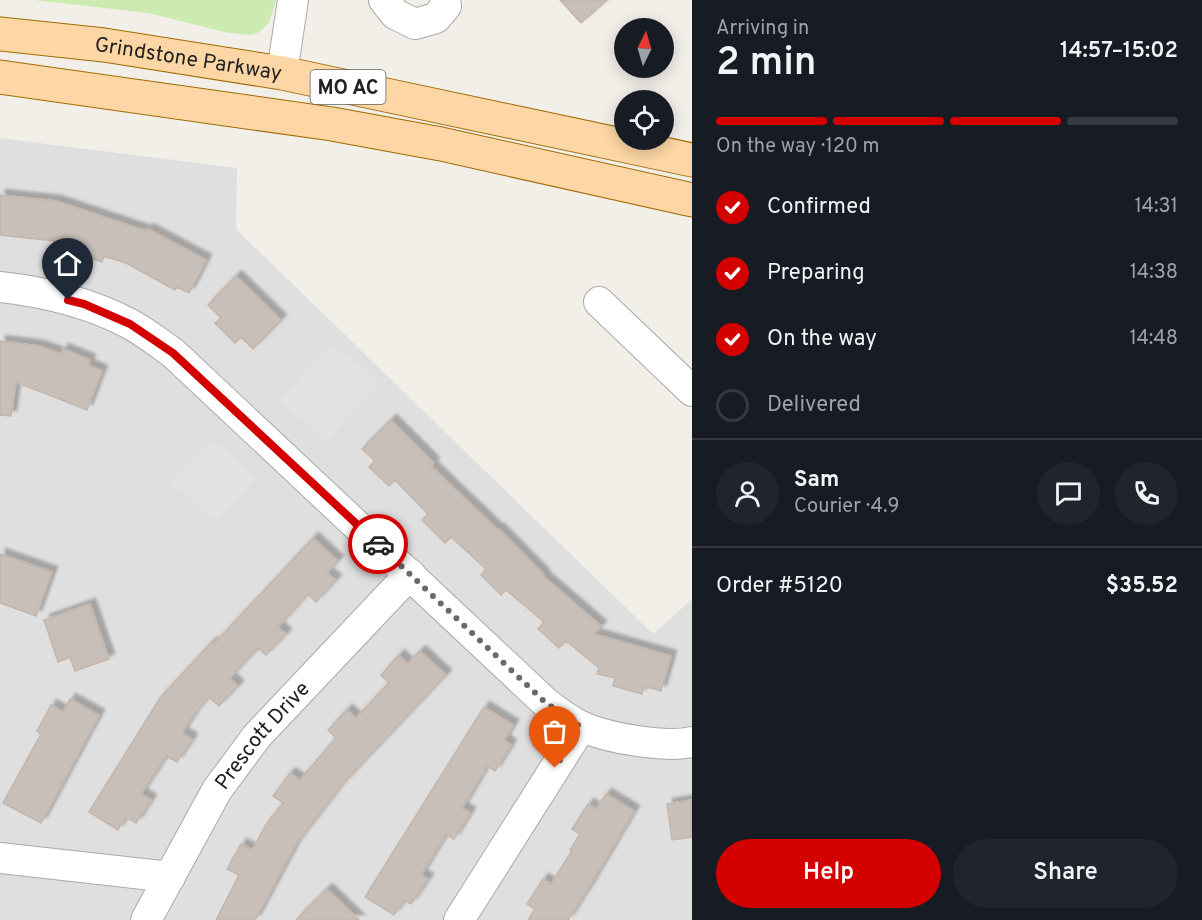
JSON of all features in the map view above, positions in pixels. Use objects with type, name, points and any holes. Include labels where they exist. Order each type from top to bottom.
[{"type":"main road","name":"Grindstone Parkway","points":[[0,34],[104,45],[282,73],[692,160]]},
{"type":"main road","name":"Grindstone Parkway","points":[[0,77],[332,124],[441,144],[692,200]]},
{"type":"street","points":[[282,73],[293,0]]},
{"type":"street","points":[[384,0],[395,14],[415,24],[436,18],[446,6],[445,0]]},
{"type":"street","points":[[0,286],[34,291],[84,304],[130,324],[173,353],[546,703],[581,727],[634,741],[692,742]]},
{"type":"street","points":[[599,302],[692,391]]},
{"type":"street","name":"Prescott Drive","points":[[146,920],[218,790],[257,736],[410,574]]},
{"type":"street","points":[[459,920],[581,727]]},
{"type":"street","points":[[0,858],[170,877]]},
{"type":"shaded area","points":[[0,138],[237,168],[236,229],[653,634],[692,599],[692,920],[0,920]]},
{"type":"shaded area","points":[[332,345],[381,383],[326,441],[279,400]]},
{"type":"shaded area","points":[[214,440],[255,479],[216,521],[170,482]]},
{"type":"green space","points":[[34,0],[276,0],[269,23],[258,33],[249,35],[224,32],[148,13]]},
{"type":"building","points":[[560,0],[607,0],[581,23]]},
{"type":"building","points":[[0,195],[56,201],[146,231],[148,229],[206,260],[189,293],[177,287],[175,290],[126,263],[104,256],[102,262],[62,249],[64,242],[0,235]]},
{"type":"building","points":[[236,276],[281,320],[253,349],[241,337],[235,343],[215,323],[221,318],[208,305]]},
{"type":"building","points":[[0,341],[39,346],[61,354],[63,349],[90,360],[88,365],[102,371],[87,410],[16,382],[11,416],[0,415]]},
{"type":"building","points":[[391,420],[434,463],[431,466],[499,529],[543,576],[601,626],[594,634],[671,656],[661,691],[644,686],[642,694],[613,686],[615,678],[597,674],[599,668],[566,641],[559,648],[538,629],[544,622],[506,590],[501,595],[481,575],[486,569],[451,537],[445,543],[422,520],[428,514],[395,480],[389,486],[369,467],[375,461],[362,449]]},
{"type":"building","points":[[313,538],[338,561],[327,573],[336,580],[316,602],[308,594],[278,627],[286,634],[266,655],[258,648],[230,678],[238,686],[219,706],[209,697],[195,713],[182,733],[192,739],[177,762],[166,756],[141,794],[151,800],[136,823],[126,817],[118,830],[89,812],[160,698]]},
{"type":"building","points":[[0,554],[52,572],[36,616],[0,603]]},
{"type":"building","points":[[90,604],[109,659],[75,671],[70,657],[58,662],[44,620]]},
{"type":"building","points":[[420,651],[446,675],[339,788],[296,844],[255,920],[216,920],[239,875],[227,869],[241,844],[252,850],[267,823],[283,803],[273,796],[290,773],[300,780],[336,738],[328,730],[347,710],[356,718],[389,683],[381,675],[399,655],[408,664]]},
{"type":"building","points":[[70,699],[99,715],[41,823],[3,803],[41,734],[37,731],[51,705],[63,712]]},
{"type":"building","points":[[484,707],[513,725],[504,740],[511,745],[495,771],[487,766],[462,808],[470,813],[454,839],[446,834],[421,875],[428,879],[411,904],[404,900],[394,915],[365,897]]},
{"type":"building","points":[[606,794],[634,811],[589,887],[568,920],[528,920],[535,909],[527,904],[543,879],[551,884],[572,851],[570,850],[580,834],[572,829],[588,804],[596,809]]},
{"type":"building","points":[[692,800],[692,837],[672,840],[667,804]]},
{"type":"building","points":[[327,889],[359,920],[296,920]]},
{"type":"way so far","points":[[378,544],[546,703],[581,727],[555,768]]},
{"type":"route","points":[[68,300],[84,304],[130,324],[173,353],[378,544]]}]
